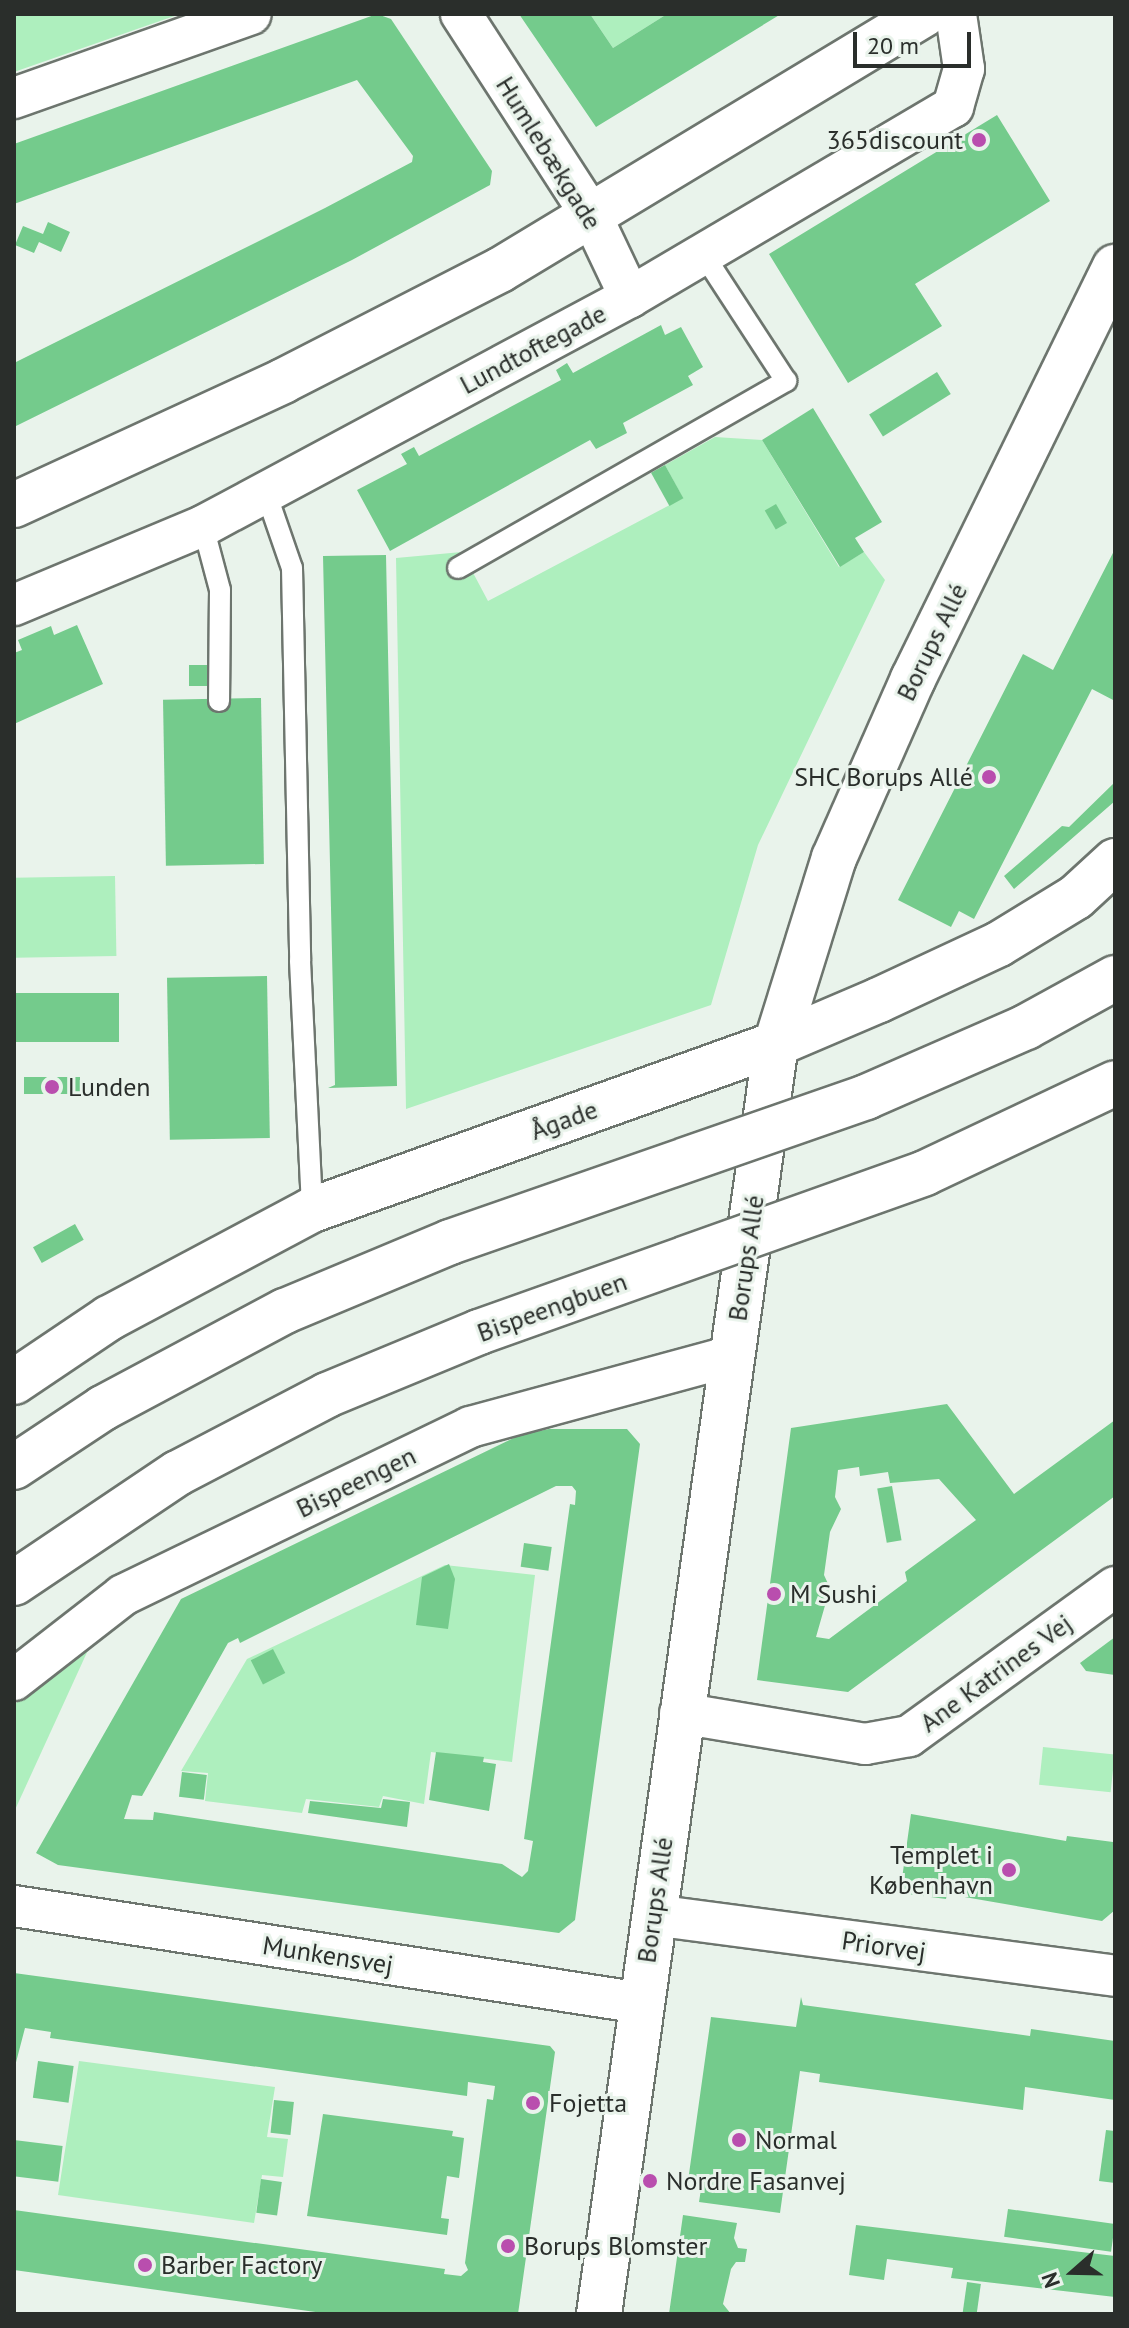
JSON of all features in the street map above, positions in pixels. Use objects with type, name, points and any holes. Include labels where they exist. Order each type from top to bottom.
[{"type":"street","points":[[14,98],[251,14]]},
{"type":"street","name":"Humlebækgade","points":[[461,14],[591,215],[630,297]]},
{"type":"street","points":[[14,505],[283,381],[500,270],[925,14]]},
{"type":"street","name":"Lundtoftegade","points":[[14,605],[203,526],[266,493],[630,297],[953,107],[964,69],[956,14]]},
{"type":"street","name":"Borups Allé","points":[[599,2314],[680,1713],[776,1044],[834,858],[913,679],[1115,267]]},
{"type":"street","name":"Ågade","points":[[14,1382],[109,1318],[312,1210],[776,1044],[999,944],[1076,897],[1115,861]]},
{"type":"street","points":[[14,1467],[103,1408],[285,1311],[450,1242],[866,1097],[1026,1027],[1115,978]]},
{"type":"street","name":"Bispeengbuen","points":[[14,1583],[178,1473],[327,1395],[479,1332],[925,1173],[1115,1083]]},
{"type":"street","name":"Bispeengen","points":[[14,1680],[123,1595],[470,1427],[732,1356]]},
{"type":"street","name":"Ane Katrines Vej","points":[[680,1713],[865,1744],[909,1736],[1115,1587]]},
{"type":"street","name":"Munkensvej","points":[[14,1906],[641,2003]]},
{"type":"street","name":"Priorvej","points":[[653,1915],[1115,1976]]},
{"type":"lane","points":[[458,568],[786,381],[704,255]]},
{"type":"lane","points":[[266,493],[292,568],[300,961],[312,1210]]},
{"type":"lane","points":[[203,526],[220,590],[219,701]]},
{"type":"green space","points":[[14,14],[180,14],[14,72]]},
{"type":"green space","points":[[590,14],[667,14],[613,48]]},
{"type":"green space","points":[[715,437],[762,440],[839,567],[864,552],[885,580],[758,845],[711,1005],[406,1109],[396,558],[462,552],[488,601],[683,498],[665,465]]},
{"type":"green space","points":[[115,876],[116,956],[15,958],[14,878]]},
{"type":"green space","points":[[445,1565],[535,1575],[512,1762],[431,1752],[424,1804],[383,1796],[379,1807],[306,1799],[302,1813],[205,1801],[208,1773],[181,1771],[247,1659]]},
{"type":"green space","points":[[94,1637],[14,1812],[14,1705]]},
{"type":"green space","points":[[1043,1747],[1115,1755],[1111,1792],[1039,1785]]},
{"type":"green space","points":[[79,2061],[275,2087],[267,2137],[288,2139],[283,2177],[262,2175],[254,2223],[58,2195]]},
{"type":"building","points":[[377,14],[391,19],[492,171],[490,185],[352,260],[14,427],[14,363],[325,208],[412,162],[413,156],[357,80],[14,204],[14,144]]},
{"type":"building","points":[[519,14],[590,14],[613,48],[667,14],[781,14],[596,127]]},
{"type":"building","points":[[997,115],[1050,201],[915,284],[942,326],[848,383],[769,254]]},
{"type":"building","points":[[48,222],[70,232],[61,252],[39,242],[34,253],[15,245],[23,226],[43,234]]},
{"type":"building","points":[[661,325],[665,335],[681,327],[703,367],[688,376],[693,385],[623,423],[627,433],[596,449],[590,440],[390,551],[357,490],[407,464],[401,454],[414,447],[419,456],[561,380],[556,370],[567,363],[573,373]]},
{"type":"building","points":[[937,372],[951,394],[883,436],[869,414]]},
{"type":"building","points":[[813,408],[882,522],[855,538],[864,552],[840,567],[762,440]]},
{"type":"building","points":[[665,465],[683,498],[669,506],[651,473]]},
{"type":"building","points":[[776,504],[787,523],[776,530],[765,511]]},
{"type":"building","points":[[1115,549],[1115,701],[1092,689],[974,919],[959,911],[951,927],[898,900],[1023,654],[1053,670]]},
{"type":"building","points":[[386,555],[397,1086],[328,1088],[335,1085],[323,556]]},
{"type":"building","points":[[77,625],[103,684],[14,724],[14,653],[22,650],[18,640],[51,626],[54,635]]},
{"type":"building","points":[[189,665],[212,665],[212,686],[189,686]]},
{"type":"building","points":[[261,698],[264,864],[166,866],[163,700]]},
{"type":"building","points":[[1115,782],[1115,801],[1014,889],[1004,876],[1062,826],[1069,827]]},
{"type":"building","points":[[267,976],[270,1138],[170,1140],[167,978]]},
{"type":"building","points":[[14,993],[119,993],[119,1042],[14,1042]]},
{"type":"building","points":[[24,1077],[80,1077],[80,1094],[24,1094]]},
{"type":"building","points":[[75,1224],[84,1240],[42,1263],[33,1247]]},
{"type":"building","points":[[947,1404],[1014,1494],[1115,1420],[1115,1496],[848,1692],[757,1680],[791,1428]],"holes":[[[859,1467],[860,1476],[888,1472],[890,1483],[939,1479],[976,1520],[905,1572],[907,1581],[829,1639],[816,1637],[830,1588],[824,1575],[830,1532],[841,1509],[835,1497],[838,1470]]]},
{"type":"building","points":[[549,1429],[627,1429],[640,1444],[575,1920],[559,1933],[58,1865],[36,1853],[181,1599],[520,1435]],"holes":[[[556,1486],[572,1486],[576,1491],[575,1505],[570,1504],[524,1839],[533,1841],[528,1871],[522,1877],[502,1864],[154,1812],[153,1820],[124,1819],[132,1795],[142,1796],[228,1643],[238,1638],[240,1643]]]},
{"type":"building","points":[[892,1486],[902,1540],[887,1543],[877,1489]]},
{"type":"building","points":[[524,1543],[552,1547],[548,1571],[521,1567]]},
{"type":"building","points":[[449,1564],[455,1579],[448,1629],[416,1625],[422,1577]]},
{"type":"building","points":[[1115,1637],[1115,1675],[1086,1671],[1080,1663]]},
{"type":"building","points":[[273,1649],[285,1673],[263,1684],[251,1660]]},
{"type":"building","points":[[436,1752],[484,1757],[483,1762],[496,1764],[489,1811],[429,1800]]},
{"type":"building","points":[[182,1772],[207,1775],[204,1800],[179,1797]]},
{"type":"building","points":[[383,1799],[410,1802],[407,1827],[308,1813],[310,1801],[381,1808]]},
{"type":"building","name":"Templet i København","points":[[911,1814],[1066,1841],[1067,1836],[1113,1842],[1115,1910],[1102,1921],[947,1894],[946,1899],[900,1893]]},
{"type":"building","points":[[14,1973],[550,2046],[555,2052],[518,2314],[330,2314],[14,2270],[14,2210],[445,2269],[444,2274],[461,2276],[468,2270],[465,2263],[487,2099],[493,2100],[495,2086],[468,2082],[467,2096],[50,2038],[51,2032],[25,2028],[14,2070]]},
{"type":"building","points":[[801,1997],[803,2005],[1030,2036],[1031,2029],[1115,2041],[1115,2100],[1025,2087],[1023,2110],[819,2082],[820,2074],[800,2071],[780,2213],[699,2202],[702,2183],[688,2181],[711,2017],[796,2027]]},
{"type":"building","points":[[38,2061],[74,2066],[69,2103],[33,2098]]},
{"type":"building","points":[[274,2100],[294,2102],[290,2135],[271,2133]]},
{"type":"building","points":[[323,2114],[453,2131],[452,2136],[464,2138],[459,2178],[447,2176],[441,2218],[449,2219],[447,2235],[307,2216]]},
{"type":"building","points":[[1106,2130],[1115,2131],[1115,2183],[1099,2181]]},
{"type":"building","points":[[14,2140],[63,2146],[58,2182],[14,2176]]},
{"type":"building","points":[[261,2179],[282,2182],[277,2216],[256,2213]]},
{"type":"building","points":[[1008,2209],[1115,2224],[1111,2252],[1004,2237]]},
{"type":"building","points":[[683,2215],[737,2223],[734,2238],[738,2248],[747,2249],[745,2262],[736,2262],[731,2269],[723,2304],[731,2314],[669,2314]]},
{"type":"building","points":[[856,2225],[1115,2256],[1115,2297],[951,2278],[953,2268],[887,2259],[884,2280],[849,2275]]},
{"type":"building","points":[[967,2282],[981,2284],[977,2314],[963,2314]]},
{"type":"place","name":"365discount","points":[[979,140]]},
{"type":"place","name":"SHC Borups Allé","points":[[989,777]]},
{"type":"place","name":"Lunden","points":[[52,1087]]},
{"type":"place","name":"M Sushi","points":[[774,1594]]},
{"type":"place","name":"Templet i København","points":[[1009,1870]]},
{"type":"place","name":"Fojetta","points":[[533,2103]]},
{"type":"place","name":"Normal","points":[[739,2140]]},
{"type":"place","name":"Nordre Fasanvej","points":[[650,2181]]},
{"type":"place","name":"Borups Blomster","points":[[508,2246]]},
{"type":"place","name":"Barber Factory","points":[[145,2265]]}]
